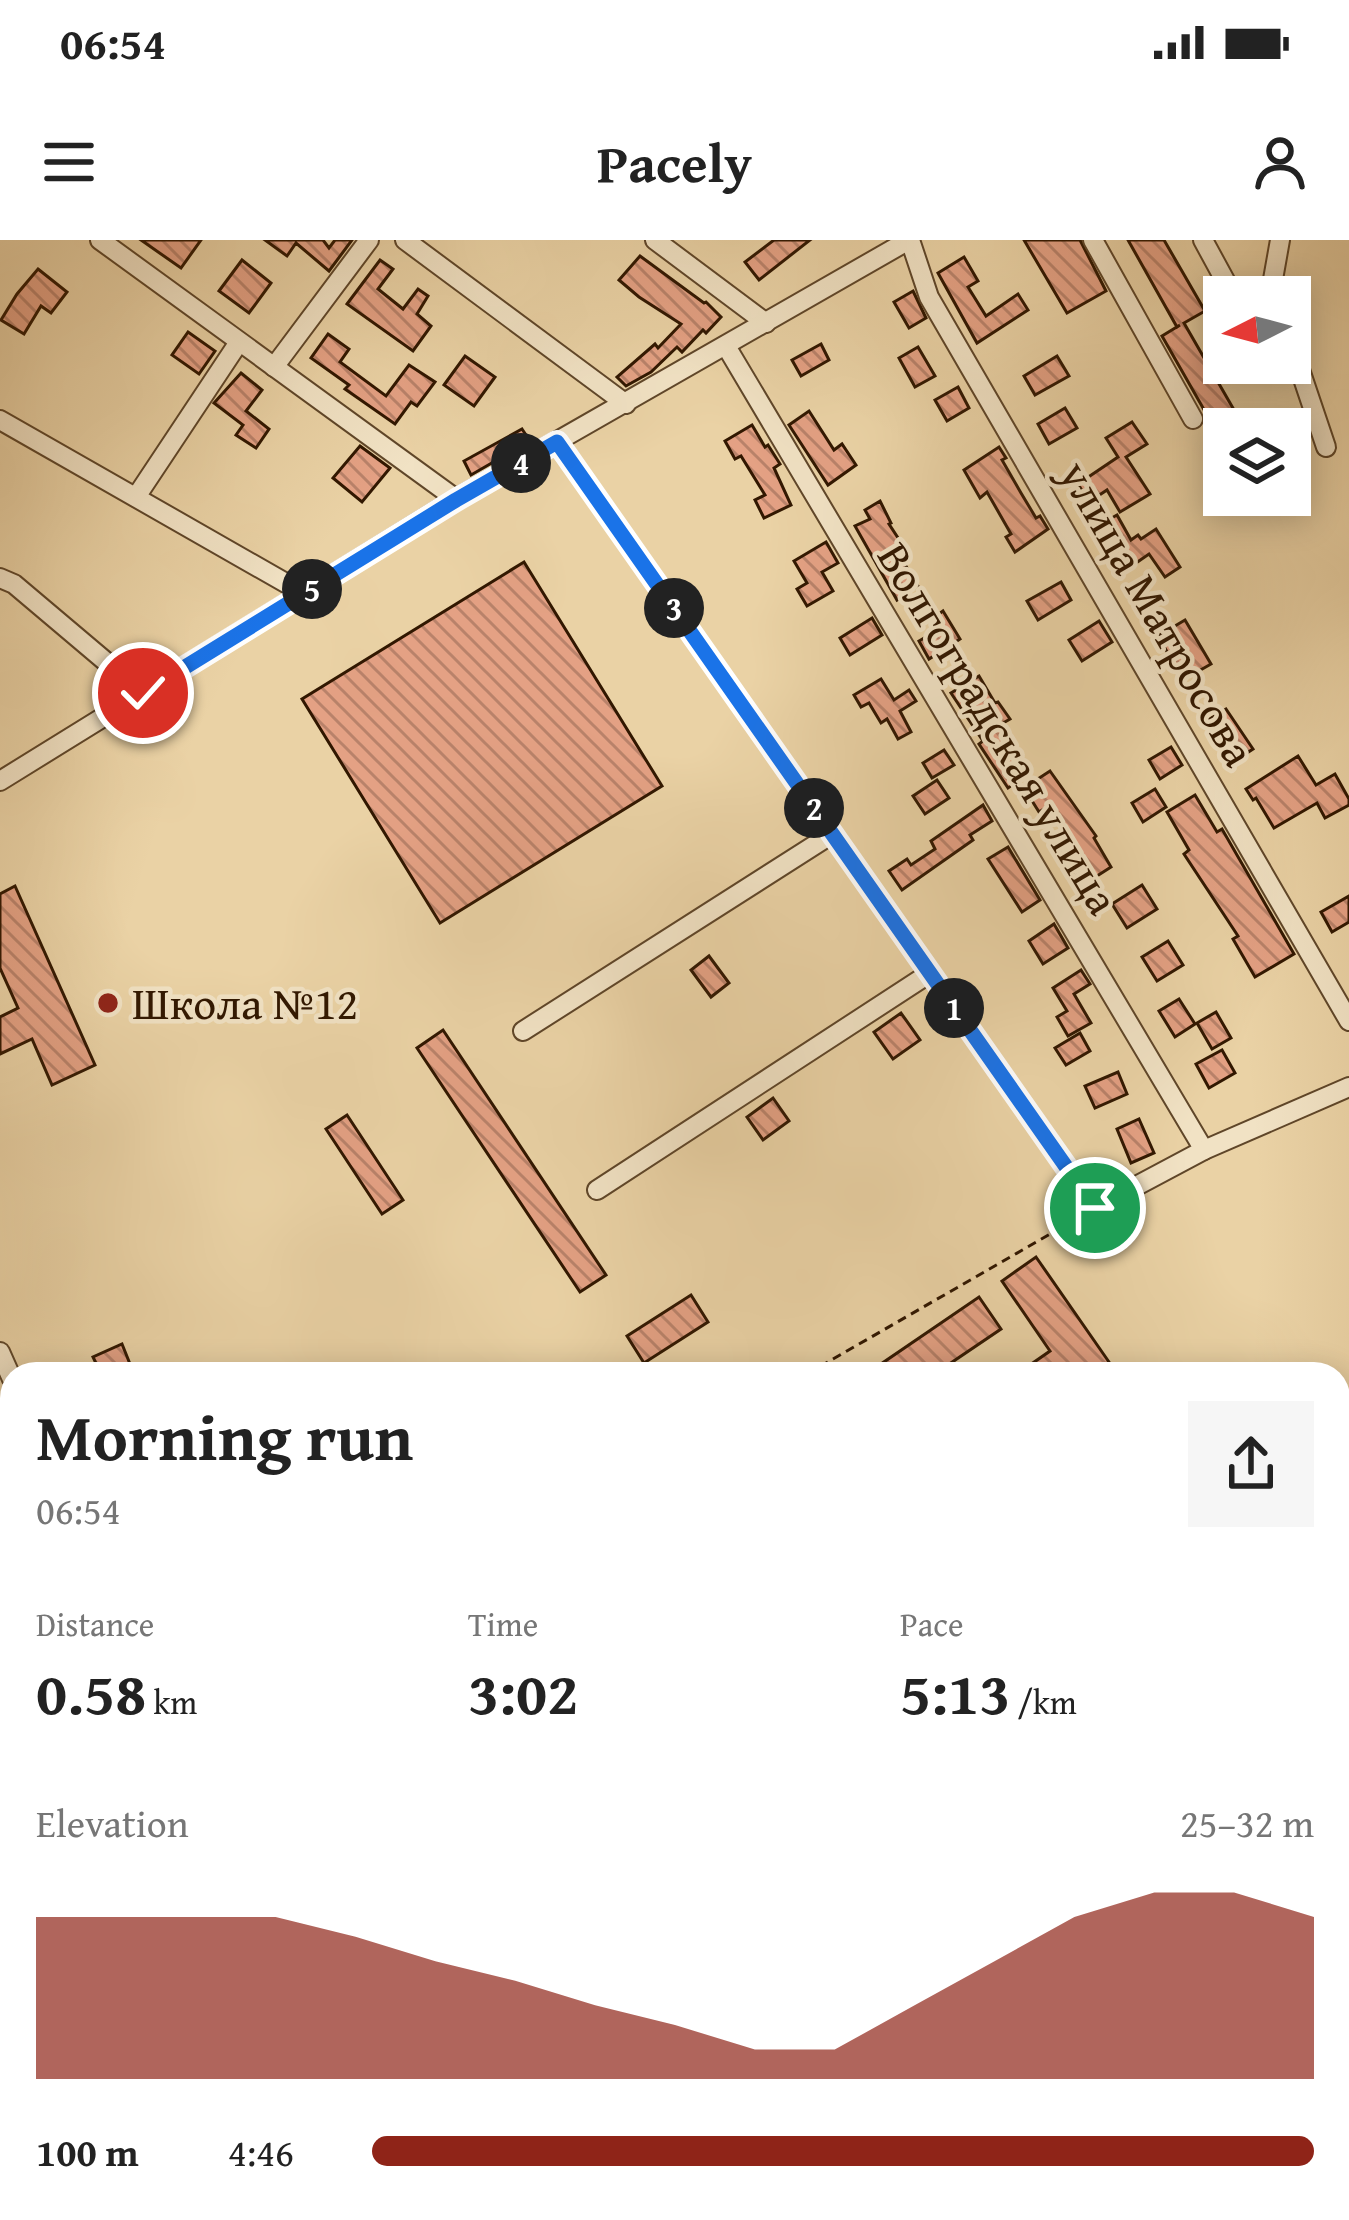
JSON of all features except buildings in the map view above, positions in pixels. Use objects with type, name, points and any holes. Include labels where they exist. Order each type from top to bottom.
[{"type":"street","points":[[100,240],[456,500]]},
{"type":"street","points":[[274,367],[369,240]]},
{"type":"street","points":[[405,240],[626,404]]},
{"type":"street","points":[[655,240],[766,322]]},
{"type":"street","points":[[0,781],[456,500],[909,240]]},
{"type":"street","name":"улица Матросова","points":[[909,240],[928,297],[1349,1021]]},
{"type":"street","points":[[1093,240],[1192,419]]},
{"type":"street","points":[[1203,240],[1223,276]]},
{"type":"street","points":[[1273,276],[1280,240]]},
{"type":"street","points":[[136,497],[239,342]]},
{"type":"street","name":"Волгоградская улица","points":[[726,346],[1204,1150]]},
{"type":"street","points":[[1305,384],[1326,447]]},
{"type":"street","points":[[0,419],[305,594]]},
{"type":"street","points":[[557,442],[1095,1208],[1204,1150],[1349,1087]]},
{"type":"street","points":[[0,578],[14,584],[143,693]]},
{"type":"street","points":[[523,1031],[832,834]]},
{"type":"street","points":[[597,1190],[930,973]]},
{"type":"path","points":[[828,1362],[1095,1208]]},
{"type":"place","name":"Школа №12","points":[[108,1003]]},
{"type":"route","points":[[143,693],[557,442],[1095,1208]]}]
